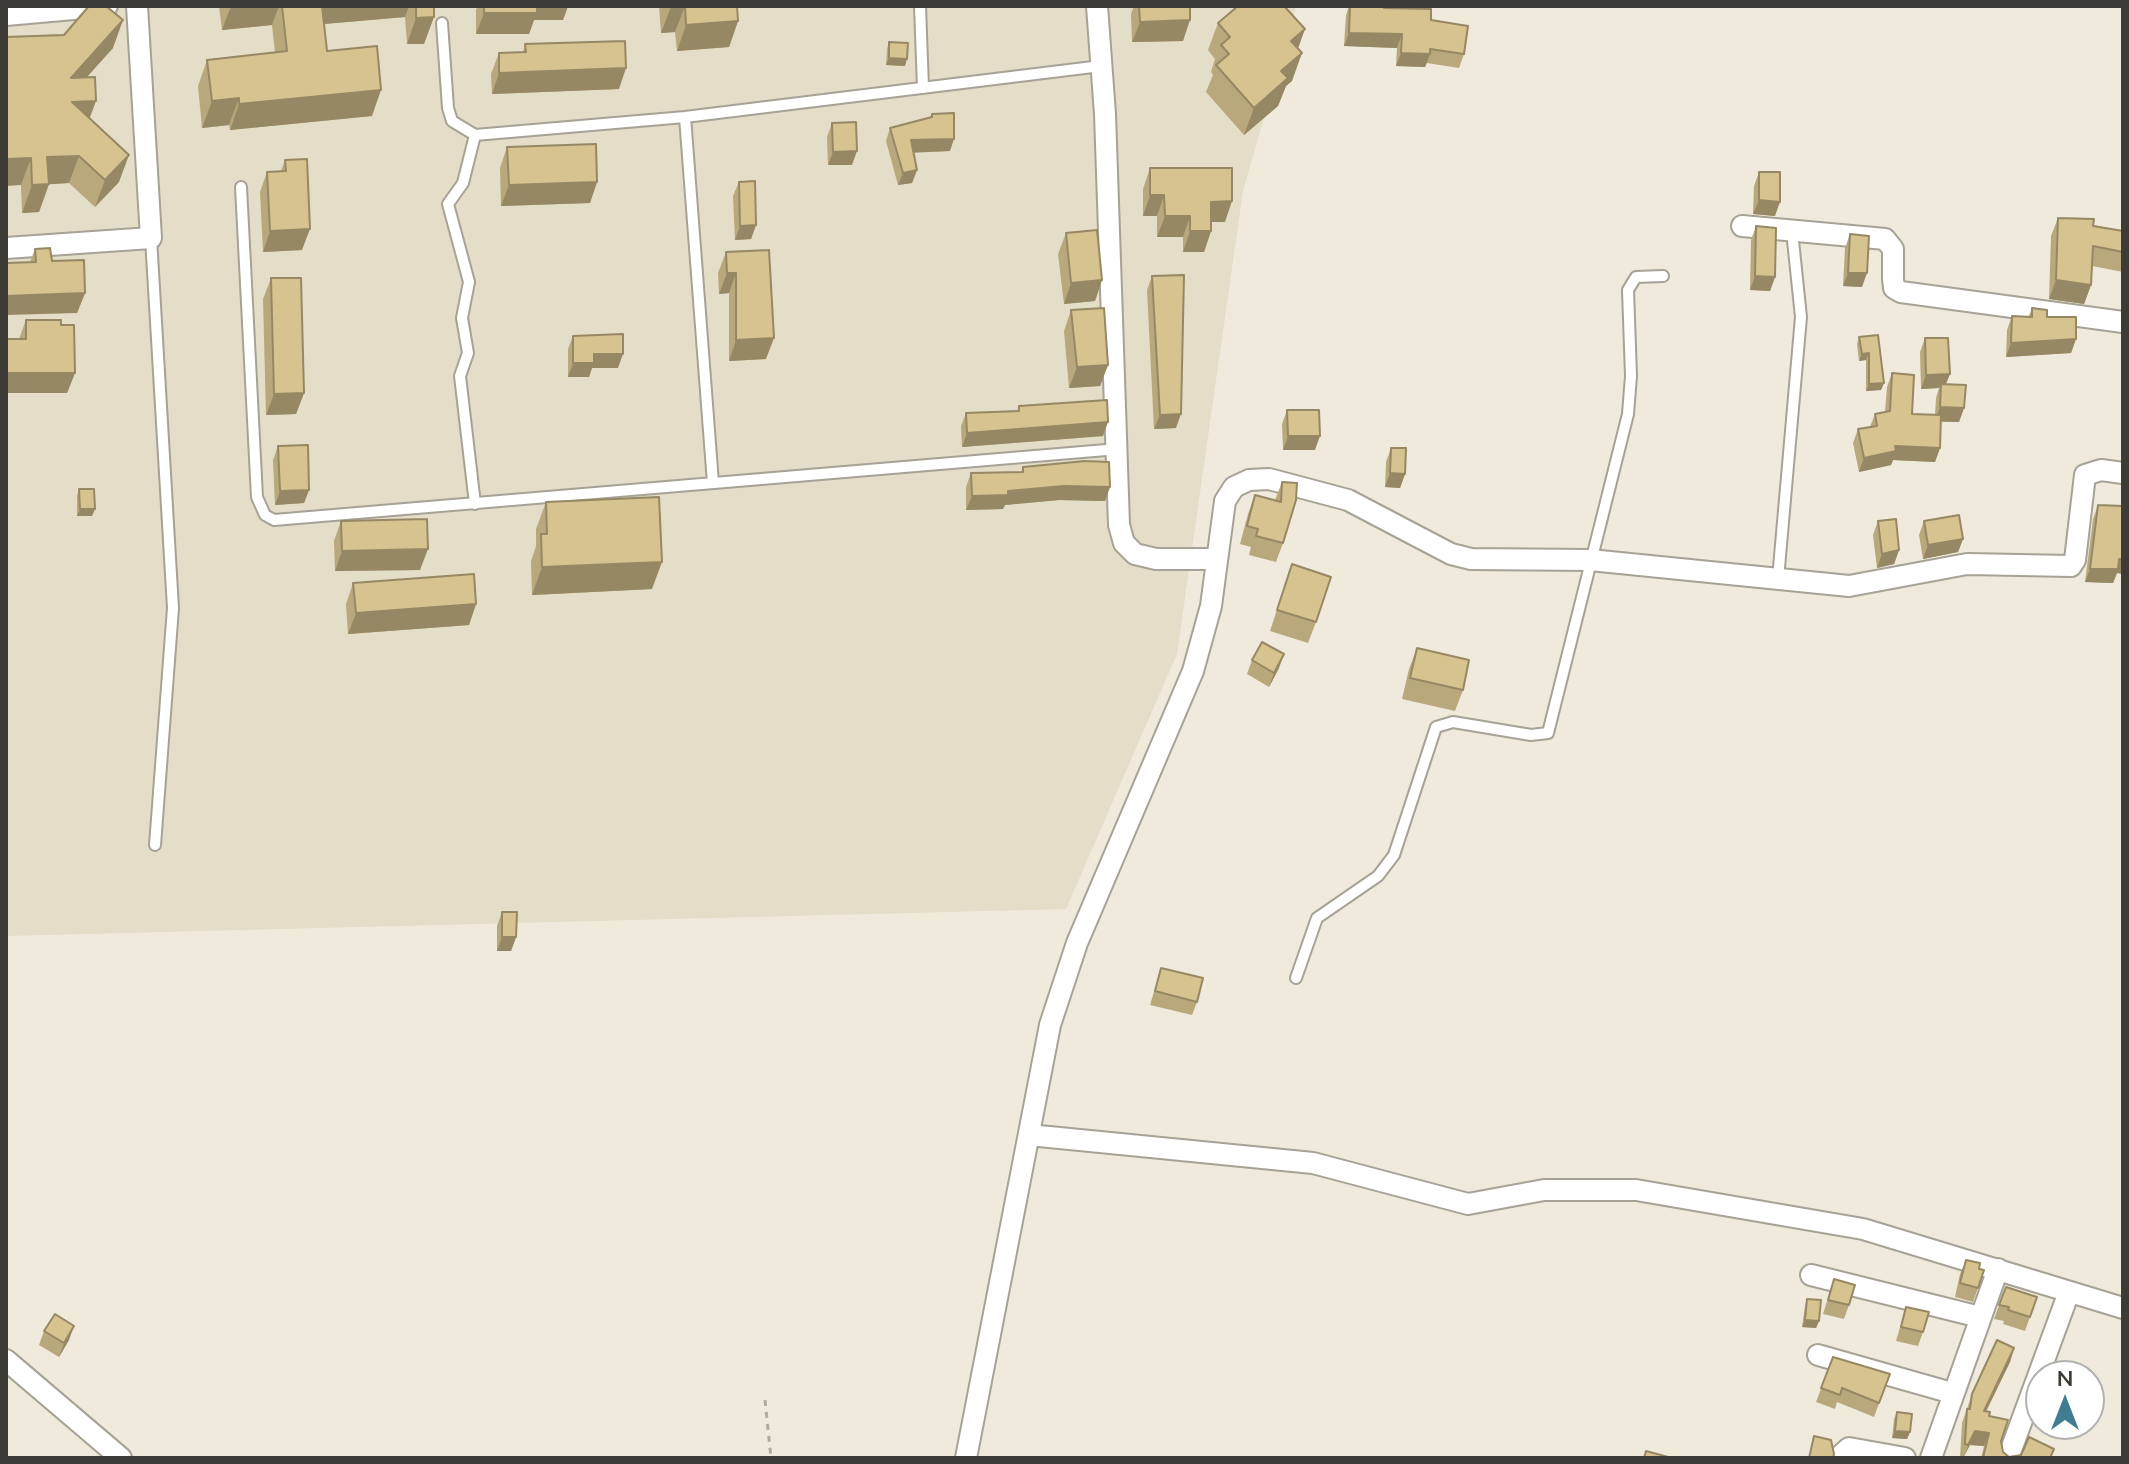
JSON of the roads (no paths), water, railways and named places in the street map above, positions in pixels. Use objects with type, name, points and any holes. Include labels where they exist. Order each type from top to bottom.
[{"type":"street","points":[[6,15],[107,6]]},
{"type":"street","points":[[6,248],[151,238],[137,6]]},
{"type":"street","points":[[1097,6],[1119,525],[1124,543],[1135,554],[1156,559],[1215,559]]},
{"type":"street","points":[[1742,226],[1885,239],[1893,249],[1894,288],[1901,292],[2123,322]]},
{"type":"street","points":[[966,1458],[1050,1025],[1077,943],[1193,671],[1211,606],[1225,501],[1234,487],[1249,480],[1269,479],[1373,510],[1451,554],[1471,559],[1590,560],[1849,586],[1967,564],[2071,566],[2075,560],[2085,475],[2101,470],[2123,473]]},
{"type":"street","points":[[1029,1135],[1313,1163],[1468,1204],[1544,1190],[1636,1190],[1863,1229],[2123,1308]]},
{"type":"street","points":[[1931,1458],[1998,1269]]},
{"type":"street","points":[[1811,1275],[1980,1317]]},
{"type":"street","points":[[2008,1458],[2069,1292]]},
{"type":"street","points":[[1818,1355],[1952,1393]]},
{"type":"street","points":[[6,1360],[121,1458]]},
{"type":"street","points":[[1838,1458],[1849,1448],[1905,1458]]},
{"type":"lane","points":[[920,6],[923,88]]},
{"type":"lane","points":[[442,23],[448,108],[452,121],[475,135],[685,117],[1101,66]]},
{"type":"lane","points":[[685,117],[713,483]]},
{"type":"lane","points":[[475,135],[463,183],[448,204],[469,282],[462,318],[468,353],[460,376],[475,504]]},
{"type":"lane","points":[[241,187],[257,497],[265,515],[285,521],[1118,449]]},
{"type":"lane","points":[[1778,579],[1801,317],[1792,231]]},
{"type":"lane","points":[[151,238],[173,608],[155,845]]},
{"type":"lane","points":[[1296,978],[1317,918],[1378,876],[1394,855],[1436,727],[1453,722],[1531,735],[1548,733],[1628,414],[1631,376],[1628,290],[1636,277],[1663,276]]}]
